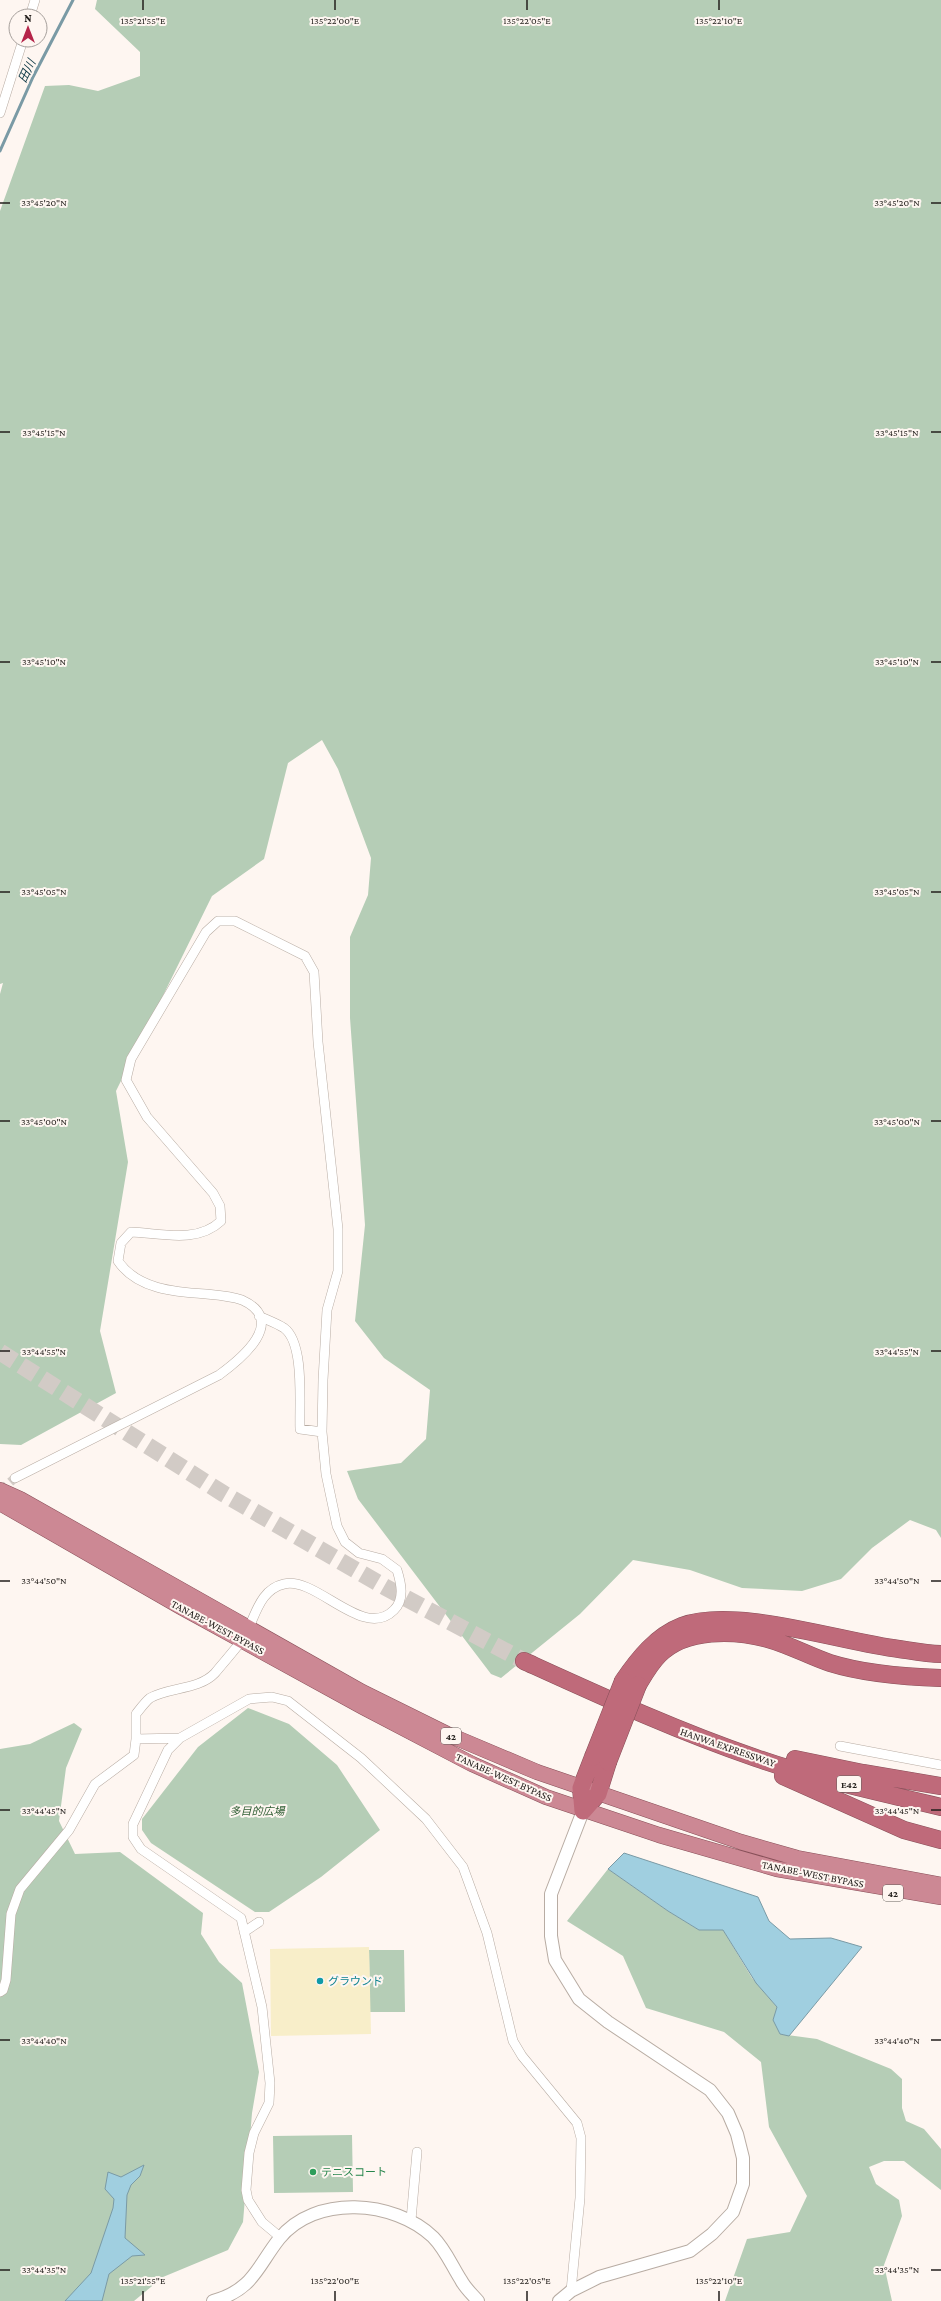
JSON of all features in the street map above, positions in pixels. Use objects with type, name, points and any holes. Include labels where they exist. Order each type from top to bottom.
[{"type":"highway","name":"TANABE-WEST BYPASS","points":[[0,1490],[27,1502],[246,1633],[363,1707],[472,1764],[583,1811],[659,1835],[777,1869],[846,1882],[941,1897]]},
{"type":"highway","name":"TANABE-WEST BYPASS","points":[[0,1503],[181,1607],[246,1633],[447,1734],[537,1772],[741,1842],[797,1858],[872,1873],[941,1884]]},
{"type":"highway","points":[[583,1811],[582,1788],[600,1759],[631,1683],[638,1659],[657,1640],[682,1626],[706,1620],[736,1620],[880,1647],[941,1654]]},
{"type":"highway","points":[[631,1683],[648,1669],[660,1654],[678,1643],[700,1635],[741,1634],[768,1639],[831,1663],[916,1678],[941,1678]]},
{"type":"highway","points":[[801,1651],[922,1670],[941,1670]]},
{"type":"highway","name":"HANWA EXPRESSWAY","points":[[524,1661],[647,1717],[758,1759],[839,1782],[941,1807]]},
{"type":"highway","points":[[647,1717],[783,1756],[863,1773],[941,1786]]},
{"type":"highway","points":[[583,1811],[598,1794],[600,1759]]},
{"type":"highway","points":[[758,1759],[781,1775],[904,1830],[941,1840]]},
{"type":"highway","name":"42","points":[[872,1873],[941,1878]]},
{"type":"highway","name":"42","points":[[846,1882],[941,1904]]},
{"type":"street","points":[[0,113],[20,48]]},
{"type":"street","points":[[0,1992],[3,1990],[6,1980],[12,1914],[20,1889],[69,1830],[94,1784],[134,1755],[136,1739],[136,1714],[150,1698],[194,1685],[213,1674],[246,1633],[260,1602],[271,1591],[284,1584],[300,1584],[359,1615],[373,1618],[389,1616],[397,1608],[402,1596],[397,1570],[382,1559],[358,1553],[345,1542],[336,1526],[326,1474],[322,1432],[327,1310],[338,1271],[338,1230],[318,1042],[314,972],[305,956],[235,921],[218,921],[206,932],[160,1007],[131,1059],[126,1080],[147,1117],[213,1193],[220,1206],[220,1221],[200,1234],[168,1236],[131,1232],[121,1243],[118,1261],[130,1276],[146,1284],[179,1292],[218,1295],[241,1300],[254,1308],[259,1316],[261,1331],[251,1348],[236,1362],[219,1374],[15,1478]]},
{"type":"street","points":[[259,1316],[285,1329],[295,1345],[299,1371],[300,1429],[322,1432]]},
{"type":"street","points":[[244,1932],[259,1922],[241,1918],[141,1849],[133,1837],[132,1824],[168,1750],[180,1738],[248,1700],[272,1698],[288,1702],[361,1758],[426,1819],[463,1867],[487,1933],[513,2041],[522,2056],[569,2111],[577,2123],[581,2138],[580,2198],[571,2291]]},
{"type":"street","points":[[136,1739],[180,1738]]},
{"type":"street","points":[[840,1746],[941,1764]]},
{"type":"street","points":[[559,2301],[571,2291],[599,2277],[690,2251],[712,2234],[733,2212],[743,2184],[742,2158],[737,2134],[728,2113],[710,2090],[608,2022],[579,1999],[554,1960],[550,1936],[551,1894],[583,1811]]},
{"type":"street","points":[[241,1918],[262,2007],[270,2083],[269,2103],[254,2133],[249,2153],[246,2190],[248,2200],[262,2222],[280,2237]]},
{"type":"street","points":[[411,2220],[417,2152]]},
{"type":"street","points":[[213,2301],[232,2294],[246,2284],[261,2268],[280,2237],[303,2218],[321,2211],[342,2207],[368,2208],[394,2214],[411,2220],[434,2238],[461,2281],[478,2301]]},
{"type":"green space","points":[[97,0],[941,0],[941,1538],[936,1530],[910,1520],[872,1548],[841,1579],[802,1591],[742,1588],[690,1570],[633,1560],[580,1614],[501,1678],[491,1674],[358,1499],[347,1471],[401,1463],[426,1439],[430,1390],[384,1358],[355,1321],[365,1225],[350,1018],[350,937],[368,895],[371,858],[338,769],[322,740],[288,763],[264,859],[212,896],[116,1091],[128,1162],[100,1331],[116,1393],[21,1445],[0,1444],[0,994],[3,983],[0,984],[0,211],[45,86],[69,85],[98,91],[140,76],[140,52],[95,9]]},
{"type":"green space","name":"多目的広場","points":[[248,1708],[289,1724],[337,1765],[380,1830],[321,1877],[269,1912],[255,1912],[151,1843],[142,1830],[142,1819],[198,1747]]},
{"type":"green space","points":[[74,1723],[82,1729],[66,1768],[59,1821],[75,1854],[120,1852],[203,1913],[201,1934],[219,1962],[242,1983],[259,2072],[252,2113],[243,2222],[228,2250],[163,2277],[134,2301],[0,2301],[0,1749],[30,1744]]},
{"type":"green space","points":[[608,1869],[668,1911],[699,1930],[723,1930],[752,1978],[777,2007],[774,2020],[780,2034],[817,2039],[891,2069],[902,2079],[902,2108],[906,2121],[924,2129],[941,2149],[941,2190],[904,2161],[884,2161],[869,2167],[876,2184],[899,2200],[902,2216],[884,2265],[892,2301],[725,2301],[747,2239],[790,2232],[807,2196],[769,2127],[761,2062],[724,2032],[646,2008],[623,1956],[567,1921]]},
{"type":"green space","points":[[369,1950],[404,1950],[405,2012],[370,2012]]},
{"type":"green space","name":"テニスコート","points":[[352,2135],[353,2192],[274,2193],[273,2136]]},
{"type":"sand","name":"グラウンド","points":[[369,1947],[371,2034],[271,2036],[270,1949]]},
{"type":"water","points":[[624,1853],[758,1897],[769,1921],[790,1939],[831,1938],[862,1947],[789,2036],[780,2034],[773,2020],[777,2007],[756,1983],[723,1930],[699,1930],[668,1911],[608,1869]]},
{"type":"water","points":[[144,2165],[140,2176],[131,2185],[127,2195],[125,2238],[145,2255],[132,2256],[109,2274],[102,2301],[65,2301],[91,2273],[113,2208],[114,2199],[105,2189],[108,2172],[121,2177]]},
{"type":"waterway","name":"田川","points":[[0,151],[33,77],[73,0]]},
{"type":"tunnel","points":[[0,1352],[224,1494],[385,1587],[524,1661]]},
{"type":"tunnel","points":[[0,1491],[15,1478]]},
{"type":"place","name":"グラウンド","points":[[320,1981]]},
{"type":"place","name":"テニスコート","points":[[313,2172]]}]
